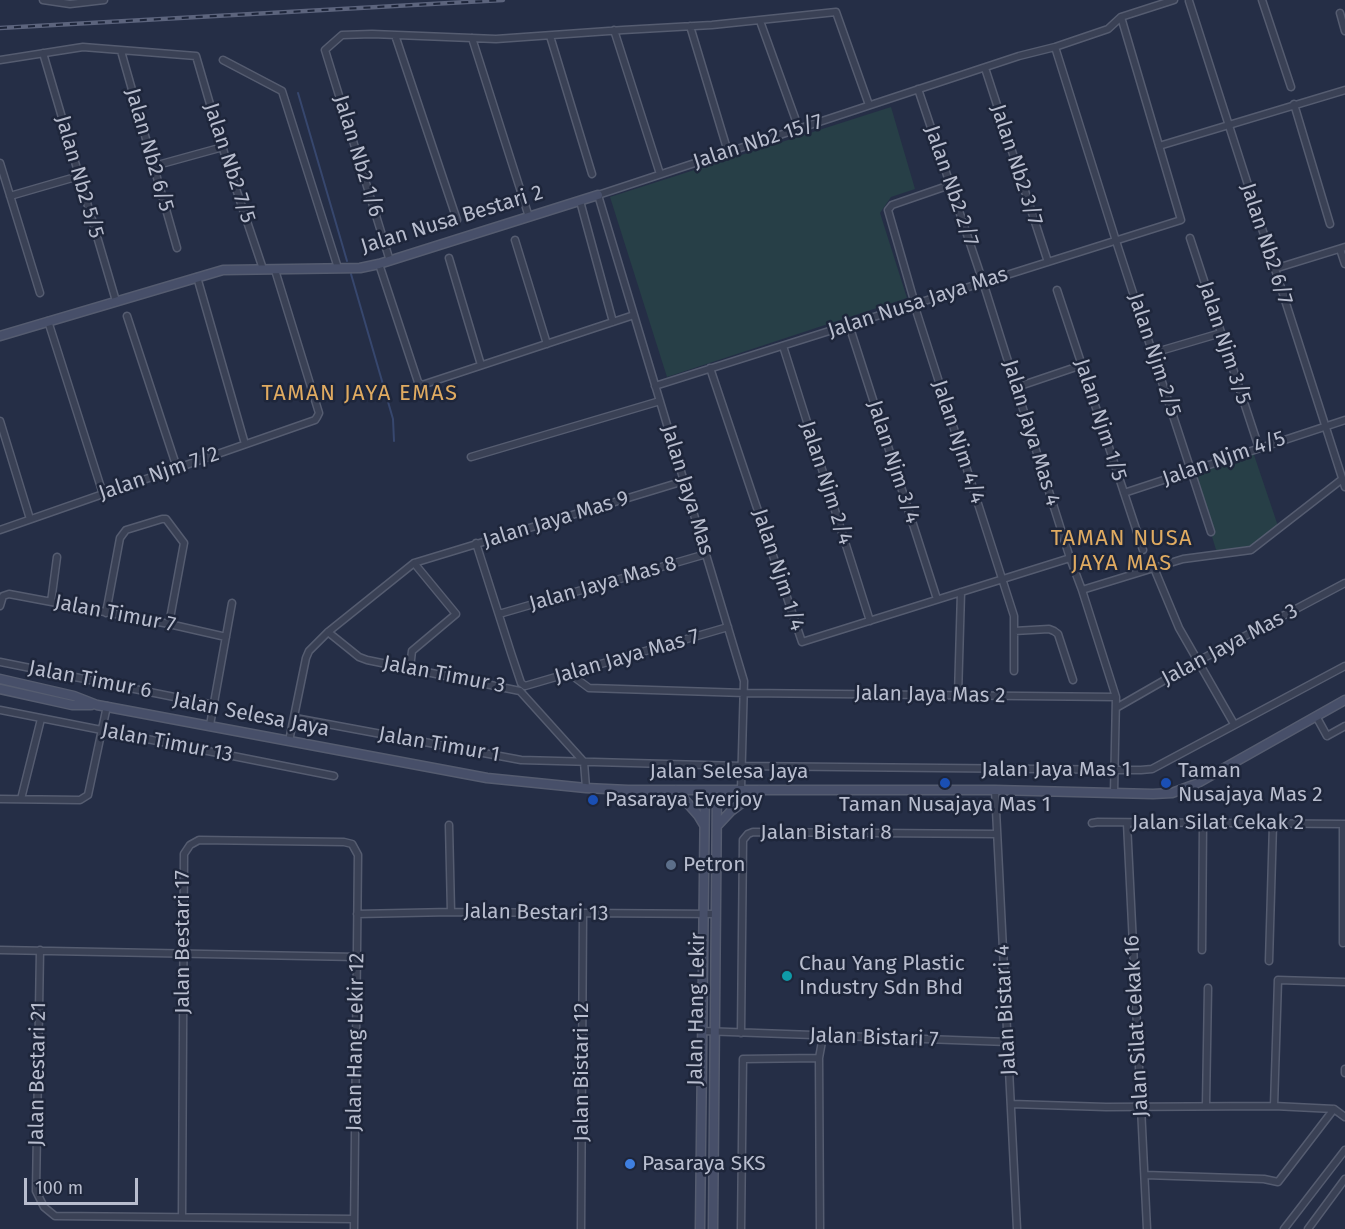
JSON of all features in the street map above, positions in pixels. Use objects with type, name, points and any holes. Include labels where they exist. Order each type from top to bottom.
[{"type":"street","points":[[43,0],[70,4],[104,0]]},
{"type":"street","name":"Jalan Nb2 15/7","points":[[598,195],[1043,48],[1055,46],[1108,28],[1121,17],[1174,0]]},
{"type":"street","points":[[1188,0],[1194,0]]},
{"type":"street","name":"Jalan Nb2 6/7","points":[[1188,0],[1343,484]]},
{"type":"street","points":[[1262,0],[1291,87]]},
{"type":"street","points":[[457,219],[395,35],[496,39],[760,21],[836,12],[869,105]]},
{"type":"street","points":[[1340,13],[1345,31]]},
{"type":"street","points":[[1121,17],[1159,146],[1345,90]]},
{"type":"street","points":[[760,21],[799,129]]},
{"type":"street","points":[[690,26],[728,152]]},
{"type":"street","points":[[614,30],[660,174]]},
{"type":"street","name":"Jalan Nb2 1/6","points":[[390,261],[326,51],[342,34],[395,35]]},
{"type":"street","points":[[550,36],[592,174]]},
{"type":"street","points":[[472,38],[529,217]]},
{"type":"street","name":"Jalan Njm 2/5","points":[[1055,46],[1211,532]]},
{"type":"street","points":[[0,60],[83,47],[121,51]]},
{"type":"street","name":"Jalan Nb2 7/5","points":[[121,51],[196,56],[263,269]]},
{"type":"street","name":"Jalan Nb2 6/5","points":[[121,51],[177,248]]},
{"type":"street","name":"Jalan Nb2 5/5","points":[[43,53],[116,301]]},
{"type":"street","points":[[223,60],[282,91],[338,268]]},
{"type":"street","name":"Jalan Nb2 3/7","points":[[985,68],[1048,262]]},
{"type":"street","name":"Jalan Nb2 2/7","points":[[918,89],[983,282]]},
{"type":"street","points":[[1294,104],[1330,224]]},
{"type":"street","name":"Jalan Nusa Jaya Mas","points":[[655,386],[1181,220],[1159,146]]},
{"type":"street","points":[[154,166],[223,147]]},
{"type":"street","points":[[0,163],[40,293]]},
{"type":"street","points":[[10,196],[79,176]]},
{"type":"street","name":"Jalan Njm 4/4","points":[[950,185],[892,205],[888,210],[914,304],[1014,616],[1014,671]]},
{"type":"street","name":"Jalan Nusa Bestari 2","points":[[0,336],[223,270],[360,268],[379,264],[598,195]]},
{"type":"street","name":"Jalan Jaya Mas","points":[[598,195],[744,681],[741,789]]},
{"type":"street","points":[[580,201],[613,322]]},
{"type":"street","name":"Jalan Njm 3/5","points":[[1190,238],[1259,448]]},
{"type":"street","points":[[514,240],[547,344]]},
{"type":"street","points":[[1274,269],[1343,248],[1345,264]]},
{"type":"street","points":[[449,258],[481,365]]},
{"type":"street","points":[[379,264],[418,382],[422,385],[634,315]]},
{"type":"street","name":"Jalan Njm 7/2","points":[[0,530],[317,417],[319,413],[275,270]]},
{"type":"street","points":[[197,276],[245,444]]},
{"type":"street","name":"Jalan Jaya Mas 4","points":[[983,282],[1116,697],[1114,793]]},
{"type":"street","name":"Jalan Njm 1/5","points":[[1057,290],[1143,550]]},
{"type":"street","points":[[127,316],[177,468]]},
{"type":"street","points":[[48,321],[103,494]]},
{"type":"street","name":"Jalan Njm 3/4","points":[[849,325],[937,599]]},
{"type":"street","points":[[1153,353],[1221,333]]},
{"type":"street","name":"Jalan Njm 2/4","points":[[783,346],[870,621]]},
{"type":"street","points":[[1017,387],[1082,365]]},
{"type":"street","name":"Jalan Njm 1/4","points":[[710,368],[802,642],[1070,558]]},
{"type":"street","points":[[471,457],[660,401]]},
{"type":"street","name":"Jalan Njm 4/5","points":[[1124,493],[1345,420]]},
{"type":"street","points":[[0,421],[30,519]]},
{"type":"street","name":"Jalan Jaya Mas 9","points":[[289,741],[307,654],[328,632],[414,563],[684,482]]},
{"type":"street","points":[[1082,590],[1183,559],[1251,550],[1343,484]]},
{"type":"street","points":[[106,613],[120,538],[126,530],[166,519],[184,543],[170,624]]},
{"type":"street","points":[[476,543],[499,614]]},
{"type":"street","name":"Jalan Jaya Mas 8","points":[[499,614],[706,555]]},
{"type":"street","points":[[51,602],[57,557]]},
{"type":"street","points":[[410,668],[412,651],[456,614],[414,563]]},
{"type":"street","points":[[1154,568],[1179,628],[1234,724]]},
{"type":"street","name":"Jalan Jaya Mas 3","points":[[1116,708],[1198,661],[1345,583]]},
{"type":"street","points":[[958,696],[961,592]]},
{"type":"street","name":"Jalan Timur 7","points":[[0,606],[3,596],[9,594],[170,624],[226,637]]},
{"type":"street","points":[[210,725],[232,603]]},
{"type":"street","name":"Jalan Jaya Mas 7","points":[[499,614],[521,683],[525,686],[728,627]]},
{"type":"street","points":[[1014,631],[1054,631],[1058,634],[1073,680]]},
{"type":"street","name":"Jalan Timur 3","points":[[328,632],[362,659],[520,691],[584,762]]},
{"type":"street","name":"Jalan Timur 6","points":[[0,662],[214,705]]},
{"type":"street","name":"Jalan Jaya Mas 1","points":[[741,766],[1114,771],[1152,769],[1345,666]]},
{"type":"street","name":"Jalan Jaya Mas 2","points":[[570,674],[588,688],[745,693],[1116,697]]},
{"type":"street","name":"Jalan Selesa Jaya","points":[[0,680],[74,696],[97,705]]},
{"type":"street","name":"Jalan Selesa Jaya","points":[[0,689],[72,705],[107,706],[487,778],[586,789],[995,790],[1153,794],[1172,793],[1196,784],[1345,700]]},
{"type":"street","points":[[0,799],[84,798],[88,795],[107,706]]},
{"type":"street","name":"Jalan Timur 13","points":[[0,710],[334,776]]},
{"type":"street","points":[[1316,716],[1327,736],[1345,726]]},
{"type":"street","name":"Jalan Timur 1","points":[[295,718],[521,760],[741,766]]},
{"type":"street","points":[[21,799],[41,719]]},
{"type":"street","points":[[584,762],[586,789]]},
{"type":"street","points":[[717,826],[731,811],[759,789]]},
{"type":"street","points":[[676,790],[698,815],[704,826]]},
{"type":"street","name":"Jalan Hang Lekir","points":[[700,1229],[705,790]]},
{"type":"street","name":"Jalan Hang Lekir","points":[[713,1229],[717,790]]},
{"type":"street","name":"Jalan Bistari 4","points":[[995,790],[1017,1229]]},
{"type":"street","name":"Jalan Silat Cekak 2","points":[[1092,824],[1098,822],[1344,824]]},
{"type":"street","name":"Jalan Silat Cekak 16","points":[[1127,823],[1147,1229]]},
{"type":"street","points":[[1202,950],[1203,823]]},
{"type":"street","points":[[1269,961],[1274,824]]},
{"type":"street","points":[[1343,943],[1344,824]]},
{"type":"street","points":[[449,825],[451,912]]},
{"type":"street","name":"Jalan Bistari 8","points":[[741,1033],[743,840],[748,834],[753,831],[997,834]]},
{"type":"street","name":"Jalan Bestari 17","points":[[182,1217],[184,854],[190,845],[199,840],[344,842],[352,844],[358,855]]},
{"type":"street","name":"Jalan Hang Lekir 12","points":[[354,1229],[358,855]]},
{"type":"street","name":"Jalan Bestari 13","points":[[357,914],[451,912],[716,914]]},
{"type":"street","name":"Jalan Bistari 12","points":[[581,1229],[584,914]]},
{"type":"street","points":[[0,950],[357,957]]},
{"type":"street","name":"Jalan Bestari 21","points":[[40,950],[36,1191],[44,1207],[55,1216],[354,1219]]},
{"type":"street","points":[[1274,1106],[1278,980],[1345,982]]},
{"type":"street","points":[[1206,1105],[1208,988]]},
{"type":"street","name":"Jalan Bistari 7","points":[[702,1031],[1008,1042]]},
{"type":"street","points":[[820,1229],[819,1058],[823,1036]]},
{"type":"street","points":[[741,1229],[743,1059],[819,1058]]},
{"type":"street","points":[[1011,1104],[1274,1106],[1334,1109],[1345,1117]]},
{"type":"street","points":[[1145,1175],[1264,1179],[1278,1182],[1334,1109]]},
{"type":"street","points":[[1284,1229],[1345,1150]]},
{"type":"street","points":[[1308,1229],[1345,1179]]},
{"type":"shaded area","points":[[891,107],[915,189],[891,197],[880,213],[907,298],[667,377],[610,197]]},
{"type":"shaded area","points":[[1252,449],[1278,526],[1250,550],[1217,553],[1191,468]]},
{"type":"waterway","points":[[298,93],[347,261]]},
{"type":"waterway","points":[[351,274],[393,419],[394,441]]},
{"type":"railway","points":[[0,28],[503,0]]},
{"type":"place","name":"Taman Nusajaya Mas 1","points":[[945,783]]},
{"type":"place","name":"Taman Nusajaya Mas 2","points":[[1166,783]]},
{"type":"place","name":"Pasaraya Everjoy","points":[[593,800]]},
{"type":"place","name":"Petron","points":[[671,865]]},
{"type":"place","name":"Chau Yang Plastic Industry Sdn Bhd","points":[[787,976]]},
{"type":"place","name":"Pasaraya SKS","points":[[630,1164]]},
{"type":"district","name":"TAMAN JAYA EMAS","points":[[360,394]]},
{"type":"district","name":"TAMAN NUSA JAYA MAS","points":[[1122,552]]}]
